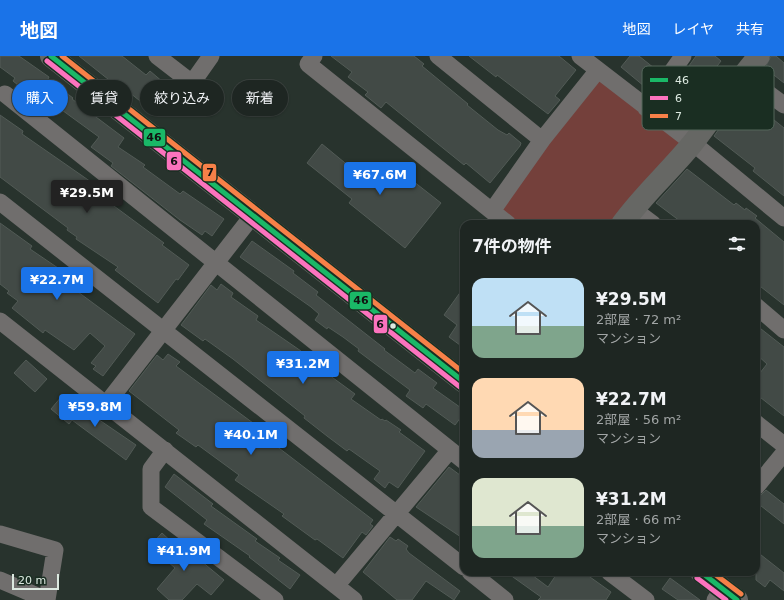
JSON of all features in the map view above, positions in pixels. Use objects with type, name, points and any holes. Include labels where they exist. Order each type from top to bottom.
[{"type":"street","points":[[51,56],[338,281],[392,327],[460,379]]},
{"type":"street","points":[[157,56],[192,83],[211,56]]},
{"type":"street","points":[[314,56],[308,64],[503,220]]},
{"type":"street","points":[[438,56],[542,140]]},
{"type":"street","points":[[580,56],[642,105]]},
{"type":"street","points":[[676,66],[683,56]]},
{"type":"street","points":[[750,66],[759,56]]},
{"type":"street","points":[[492,211],[542,140],[598,70]]},
{"type":"street","points":[[2,95],[216,263],[460,458]]},
{"type":"street","points":[[774,97],[784,105]]},
{"type":"street","points":[[676,130],[784,218]]},
{"type":"street","points":[[638,220],[627,217],[693,143],[702,130]]},
{"type":"street","points":[[0,202],[460,564]]},
{"type":"street","points":[[107,403],[253,215]]},
{"type":"street","points":[[760,309],[784,330]]},
{"type":"street","points":[[0,321],[107,403],[354,600]]},
{"type":"street","points":[[760,426],[784,445]]},
{"type":"street","points":[[165,450],[151,469],[151,507],[276,600]]},
{"type":"street","points":[[336,586],[398,514],[450,450]]},
{"type":"street","points":[[760,482],[784,453]]},
{"type":"street","points":[[0,534],[55,550],[47,600],[0,580]]},
{"type":"street","points":[[475,576],[505,600]]},
{"type":"street","points":[[614,576],[646,600]]},
{"type":"street","points":[[705,576],[725,596]]},
{"type":"shaded area","points":[[598,70],[642,104],[642,130],[676,130],[693,143],[626,220],[503,220],[492,211]]},
{"type":"building","points":[[0,56],[19,56],[49,77],[48,79],[49,80],[14,80],[15,78],[0,67]]},
{"type":"building","points":[[79,56],[122,56],[146,75],[150,71],[161,80],[140,80],[140,101],[132,95],[132,80],[109,80]]},
{"type":"building","points":[[331,56],[414,56],[424,64],[422,66],[468,104],[467,105],[498,130],[507,135],[509,133],[521,143],[520,146],[490,183],[466,163],[464,165],[386,102],[381,108],[365,95],[368,92],[348,77],[352,72]]},
{"type":"building","points":[[469,56],[559,56],[576,70],[555,96],[560,100],[548,114],[497,75],[496,77]]},
{"type":"building","points":[[630,56],[639,56],[652,66],[642,66],[642,84],[621,67]]},
{"type":"building","points":[[696,56],[715,56],[721,61],[717,66],[689,66]]},
{"type":"building","points":[[771,56],[776,56],[784,63],[784,83],[774,75],[774,66],[766,66]]},
{"type":"building","points":[[68,94],[76,102],[76,116],[95,116],[124,138],[118,147],[145,165],[143,167],[180,194],[183,191],[224,219],[212,236],[205,231],[202,235],[180,220],[111,166],[113,163],[91,147],[99,137],[68,114]]},
{"type":"building","points":[[0,115],[23,131],[22,134],[94,184],[91,189],[164,243],[162,245],[189,265],[178,280],[176,279],[158,303],[115,270],[118,267],[76,239],[77,237],[67,230],[68,228],[0,177]]},
{"type":"building","points":[[774,120],[784,128],[784,196],[753,171],[755,168],[714,136],[718,130],[774,130]]},
{"type":"building","points":[[322,144],[367,181],[375,171],[380,175],[390,163],[441,203],[405,248],[349,203],[352,199],[307,163]]},
{"type":"building","points":[[687,169],[734,205],[736,203],[745,210],[746,208],[757,216],[755,218],[757,220],[679,220],[656,203]]},
{"type":"building","points":[[760,222],[784,242],[784,305],[760,286]]},
{"type":"building","points":[[0,223],[32,246],[30,249],[83,285],[78,292],[135,334],[103,376],[93,369],[96,366],[91,363],[105,346],[90,333],[74,350],[45,330],[43,333],[12,308],[18,301],[7,293],[9,291],[0,284]]},
{"type":"building","points":[[252,241],[294,271],[293,273],[318,292],[316,295],[385,349],[384,350],[415,373],[418,369],[437,383],[433,388],[460,407],[460,418],[455,425],[426,404],[423,408],[406,396],[410,390],[358,351],[359,349],[343,337],[328,327],[327,329],[315,320],[319,314],[311,307],[240,257]]},
{"type":"building","points":[[221,284],[233,293],[231,297],[258,316],[256,320],[301,351],[299,353],[355,394],[351,399],[381,420],[386,420],[401,430],[399,432],[425,451],[398,488],[389,482],[385,488],[374,479],[380,471],[349,449],[347,451],[304,418],[305,416],[233,359],[205,339],[203,341],[181,325],[211,285],[217,290]]},
{"type":"building","points":[[460,293],[460,345],[449,337],[457,325],[444,315]]},
{"type":"building","points":[[760,328],[784,347],[784,416],[760,397],[760,373],[767,364],[760,358]]},
{"type":"building","points":[[168,354],[180,362],[176,366],[253,423],[252,425],[277,443],[275,445],[373,520],[370,524],[373,526],[366,535],[362,532],[343,558],[317,539],[315,540],[282,516],[284,514],[235,480],[239,475],[198,445],[196,447],[176,433],[179,430],[129,391],[157,355],[163,360]]},
{"type":"building","points":[[26,360],[47,379],[35,392],[14,373]]},
{"type":"building","points":[[62,396],[89,419],[92,415],[136,445],[126,460],[72,420],[69,424],[51,409]]},
{"type":"building","points":[[449,467],[460,475],[460,536],[416,507]]},
{"type":"building","points":[[174,474],[213,504],[211,506],[257,539],[255,541],[280,558],[278,560],[300,575],[290,589],[249,557],[250,556],[204,524],[207,520],[165,487]]},
{"type":"building","points":[[766,490],[784,504],[784,524],[760,505],[760,496]]},
{"type":"building","points":[[162,533],[186,555],[189,551],[224,580],[211,595],[197,584],[182,600],[169,600],[157,589],[175,568],[150,546]]},
{"type":"building","points":[[390,537],[396,541],[398,539],[408,546],[406,549],[409,553],[460,591],[454,600],[426,581],[412,600],[397,600],[363,572]]},
{"type":"building","points":[[760,554],[784,573],[784,591],[770,580],[765,587],[756,580],[756,576],[760,576]]},
{"type":"building","points":[[512,576],[533,576],[548,587],[555,576],[589,576],[611,592],[606,600],[538,600],[541,597]]},
{"type":"building","points":[[670,578],[700,600],[678,600],[662,589]]},
{"type":"transit line","name":"46","points":[[51,56],[460,379]]},
{"type":"transit line","name":"7","points":[[62,56],[460,370]]},
{"type":"transit line","name":"6","points":[[47,61],[460,387]]},
{"type":"transit line","name":"46","points":[[706,576],[737,600]]},
{"type":"transit line","name":"7","points":[[717,576],[741,594]]},
{"type":"transit line","name":"6","points":[[697,578],[726,600]]}]
